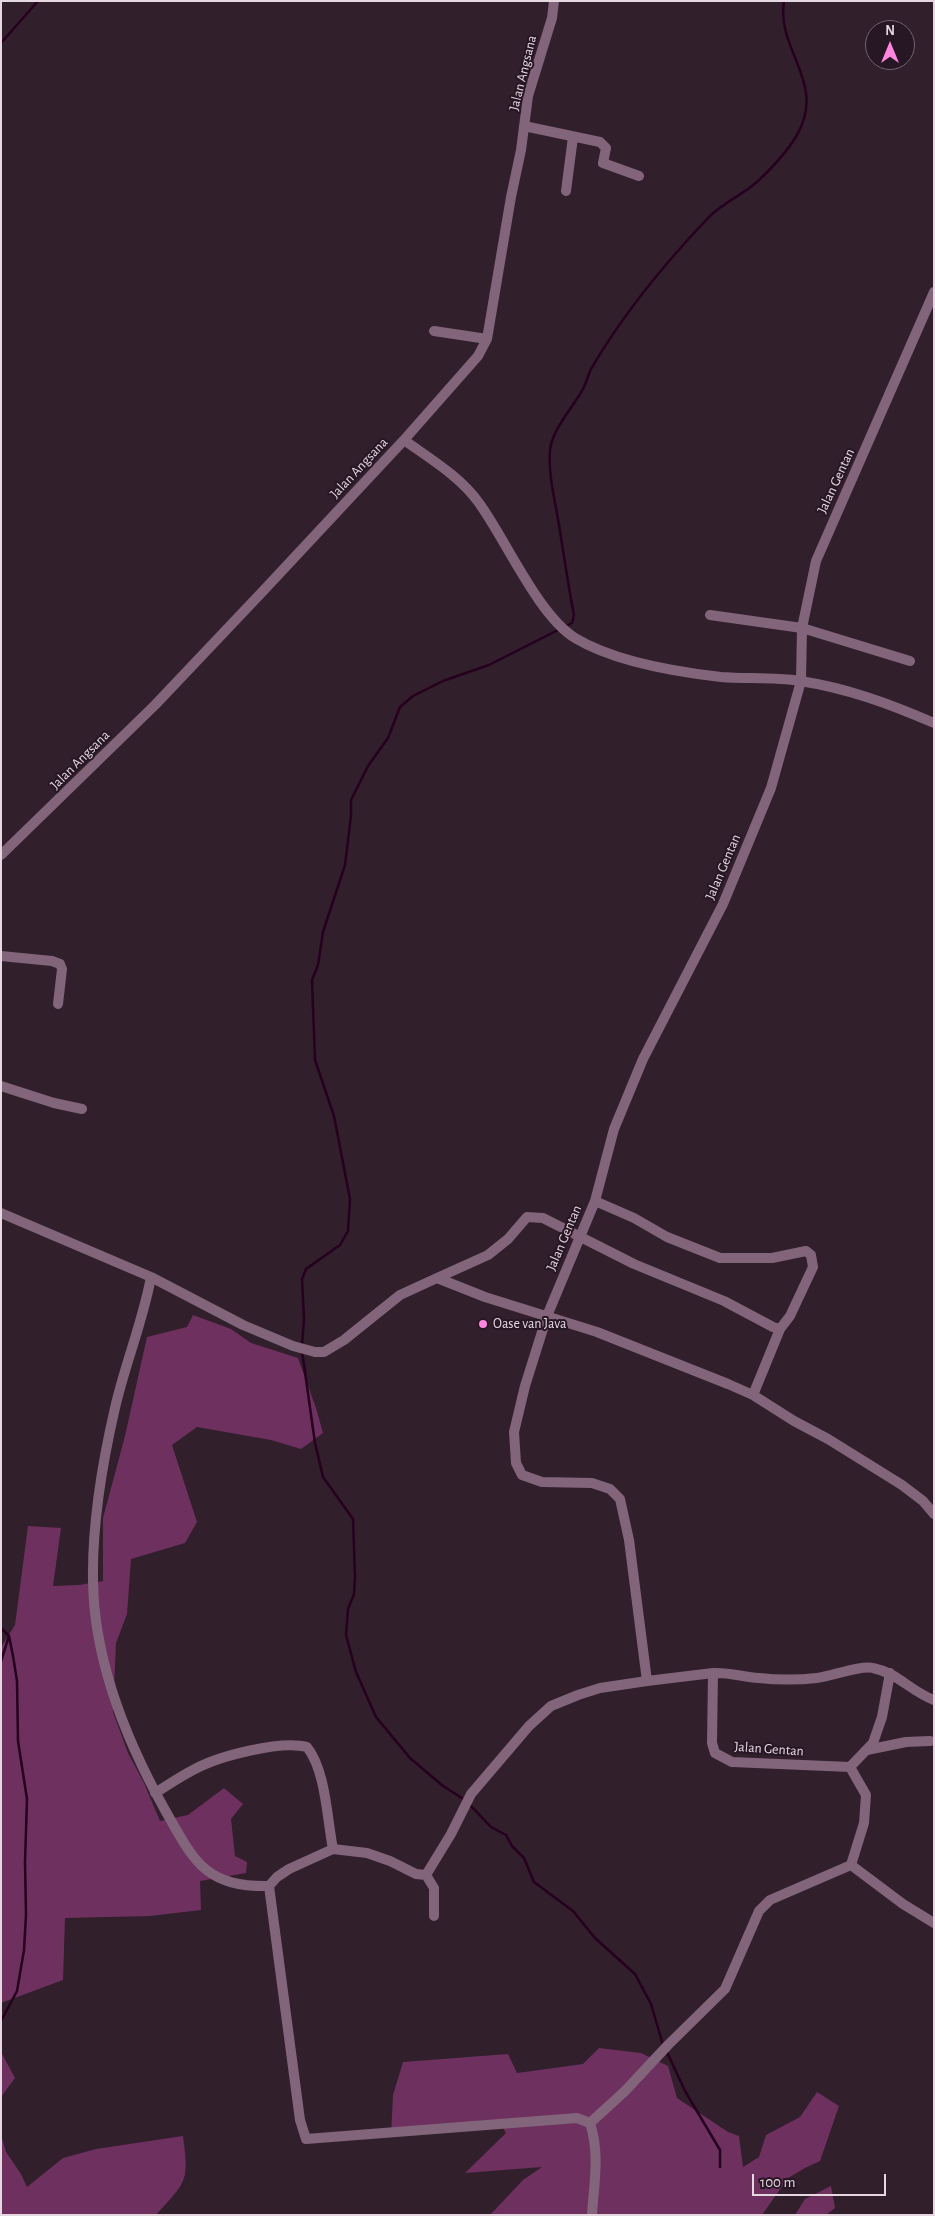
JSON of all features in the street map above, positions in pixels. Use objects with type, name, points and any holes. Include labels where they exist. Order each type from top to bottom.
[{"type":"street","name":"Jalan Angsana","points":[[1,855],[155,705],[404,440],[478,356],[487,339],[528,96],[554,1]]},
{"type":"street","points":[[524,126],[600,142],[606,148],[603,163],[640,176]]},
{"type":"street","points":[[566,191],[573,137]]},
{"type":"street","name":"Jalan Gentan","points":[[647,1681],[629,1540],[620,1499],[610,1489],[592,1483],[542,1482],[522,1475],[516,1463],[514,1432],[525,1386],[547,1316],[595,1202],[614,1128],[643,1059],[723,904],[771,788],[802,681],[802,628],[816,561],[883,412],[934,292]]},
{"type":"street","points":[[434,331],[487,339]]},
{"type":"street","points":[[404,440],[459,482],[478,501],[528,582],[563,628],[605,653],[681,671],[722,677],[802,681],[852,691],[934,723]]},
{"type":"street","points":[[710,615],[802,628],[910,661]]},
{"type":"street","points":[[1,956],[52,961],[60,964],[62,969],[58,1004]]},
{"type":"street","points":[[1,1086],[54,1103],[82,1109]]},
{"type":"street","points":[[595,1202],[634,1218],[667,1237],[720,1258],[772,1258],[806,1251],[811,1256],[813,1267],[790,1316],[780,1329],[753,1395]]},
{"type":"street","points":[[1,1213],[151,1277],[243,1325],[306,1350],[324,1352],[344,1340],[400,1295],[488,1255],[508,1240],[527,1217],[543,1218],[634,1264],[724,1302],[780,1329]]},
{"type":"street","points":[[151,1277],[115,1408],[94,1534],[93,1582],[97,1628],[119,1709],[155,1793],[189,1853],[215,1877],[234,1883],[269,1886]]},
{"type":"street","points":[[437,1278],[485,1297],[547,1316],[664,1357],[753,1395],[902,1485],[923,1501],[934,1514]]},
{"type":"street","points":[[426,1875],[471,1794],[529,1726],[551,1706],[600,1688],[726,1672],[758,1678],[816,1678],[850,1672],[862,1666],[890,1673],[919,1694],[934,1700]]},
{"type":"street","name":"Jalan Gentan","points":[[713,1673],[712,1743],[715,1752],[720,1757],[732,1762],[850,1767]]},
{"type":"street","points":[[590,2123],[625,2092],[668,2045],[725,1989],[759,1911],[770,1900],[851,1865],[864,1823],[866,1795],[850,1767],[873,1744],[882,1717],[890,1673]]},
{"type":"street","points":[[867,1750],[906,1742],[930,1740]]},
{"type":"street","points":[[155,1793],[194,1769],[227,1757],[288,1745],[307,1748],[313,1755],[322,1782],[333,1849]]},
{"type":"street","points":[[426,1875],[416,1874],[390,1861],[367,1853],[333,1849],[289,1869],[277,1877],[269,1886],[300,2120],[306,2139],[565,2117],[576,2118],[590,2123]]},
{"type":"street","points":[[851,1865],[903,1904],[934,1922]]},
{"type":"street","points":[[426,1875],[434,1888],[434,1916]]},
{"type":"street","points":[[590,2123],[595,2137],[597,2154],[592,2215]]},
{"type":"shaded area","points":[[193,1315],[231,1329],[251,1343],[298,1358],[323,1433],[301,1449],[271,1440],[197,1427],[172,1445],[197,1522],[185,1543],[131,1559],[127,1614],[116,1643],[113,1712],[128,1753],[144,1783],[160,1821],[188,1815],[224,1788],[243,1804],[231,1819],[235,1856],[247,1862],[246,1873],[200,1881],[201,1910],[150,1916],[65,1918],[63,1980],[1,2003],[1,1647],[15,1625],[28,1526],[61,1528],[53,1586],[79,1585],[103,1581],[103,1518],[125,1436],[147,1337],[187,1327]]},
{"type":"shaded area","points":[[599,2048],[641,2053],[668,2066],[677,2098],[728,2132],[739,2136],[743,2167],[759,2157],[766,2135],[800,2117],[817,2092],[839,2106],[820,2161],[788,2178],[762,2215],[490,2215],[523,2180],[542,2167],[465,2173],[506,2133],[503,2128],[391,2136],[393,2095],[403,2062],[508,2054],[517,2073],[583,2064]]},
{"type":"shaded area","points":[[1,2052],[15,2078],[1,2097]]},
{"type":"shaded area","points":[[1,2135],[6,2152],[21,2174],[27,2187],[63,2158],[96,2149],[183,2136],[185,2172],[180,2187],[156,2215],[1,2215]]},
{"type":"shaded area","points":[[831,2186],[835,2208],[826,2215],[795,2215],[805,2199]]},
{"type":"waterway","points":[[1,43],[38,1]]},
{"type":"waterway","points":[[566,626],[572,623],[574,615],[551,478],[550,450],[552,442],[559,426],[584,387],[591,369],[603,349],[631,309],[676,252],[719,208],[752,186],[764,175],[797,135],[805,116],[806,99],[804,82],[787,36],[783,19],[784,1]]},
{"type":"waterway","points":[[302,1345],[304,1319],[302,1279],[306,1269],[340,1245],[348,1231],[350,1199],[334,1116],[315,1060],[312,980],[318,965],[323,932],[345,865],[351,800],[368,766],[388,738],[400,707],[413,696],[443,681],[489,665],[558,630]]},
{"type":"waterway","points":[[302,1351],[315,1443],[323,1477],[353,1519],[354,1594],[348,1609],[346,1635],[356,1672],[376,1717],[410,1758],[443,1786],[465,1800]]},
{"type":"waterway","points":[[1,1628],[9,1636],[17,1681],[18,1741],[27,1799],[24,1950],[17,1991],[1,2021]]},
{"type":"waterway","points":[[1,1661],[9,1636]]},
{"type":"waterway","points":[[469,1804],[491,1827],[506,1835],[512,1846],[524,1858],[534,1882],[573,1911],[595,1938],[635,1974],[651,2004],[663,2045]]},
{"type":"waterway","points":[[666,2050],[685,2091],[720,2150],[720,2167]]},
{"type":"place","name":"Oase van Java","points":[[483,1324]]}]
